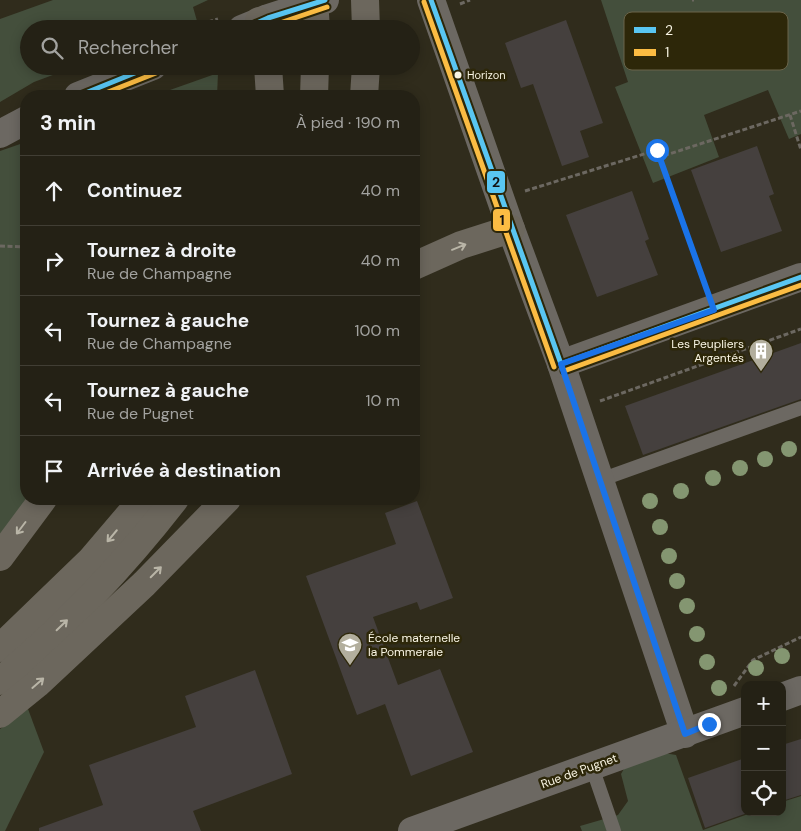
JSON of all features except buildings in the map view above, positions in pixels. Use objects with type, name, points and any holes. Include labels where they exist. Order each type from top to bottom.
[{"type":"main road","points":[[314,0],[315,20]]},
{"type":"main road","points":[[365,0],[366,20]]},
{"type":"main road","points":[[269,75],[270,90]]},
{"type":"main road","points":[[314,90],[315,75]]},
{"type":"main road","points":[[364,90],[365,75]]},
{"type":"main road","points":[[420,263],[461,245],[511,230]]},
{"type":"main road","points":[[0,557],[39,505]]},
{"type":"main road","points":[[0,648],[91,560],[138,505]]},
{"type":"main road","points":[[0,681],[91,597],[140,544],[170,505]]},
{"type":"main road","points":[[0,714],[37,684],[144,584],[221,505]]},
{"type":"street","points":[[268,20],[325,0]]},
{"type":"street","points":[[431,0],[511,230],[561,364],[685,734]]},
{"type":"street","points":[[93,90],[130,75]]},
{"type":"street","points":[[0,134],[20,123]]},
{"type":"street","points":[[561,364],[801,277]]},
{"type":"street","points":[[786,696],[801,690]]},
{"type":"street","name":"Rue de Pugnet","points":[[412,831],[741,712]]},
{"type":"lane","points":[[600,480],[801,408]]},
{"type":"lane","points":[[592,767],[614,831]]},
{"type":"path","points":[[660,157],[801,111]]},
{"type":"path","points":[[790,115],[801,150]]},
{"type":"path","points":[[500,197],[547,185],[657,150],[714,310]]},
{"type":"path","points":[[0,246],[20,247]]},
{"type":"path","points":[[576,409],[801,329]]},
{"type":"path","points":[[718,721],[742,673],[753,660],[801,636]]},
{"type":"green space","points":[[53,0],[208,0],[193,7],[197,20],[20,20],[20,75],[53,75],[34,82],[0,102],[0,19]]},
{"type":"green space","points":[[601,0],[801,0],[801,134],[789,139],[768,90],[704,115],[719,157],[653,183],[615,87],[628,82],[624,70],[788,70],[788,12],[624,12],[624,70]]},
{"type":"green space","points":[[212,75],[218,75],[217,90],[170,90]]},
{"type":"green space","points":[[20,144],[20,505],[22,505],[0,539],[0,151]]},
{"type":"green space","points":[[28,709],[44,752],[5,831],[0,831],[0,729]]},
{"type":"green space","points":[[664,753],[676,755],[703,830],[743,816],[786,816],[786,801],[801,796],[801,831],[582,831],[580,826],[618,815],[628,801],[621,774],[625,767]]},
{"type":"transit line","name":"2","points":[[263,20],[325,0]]},
{"type":"transit line","name":"2","points":[[431,0],[561,364]]},
{"type":"transit line","name":"1","points":[[424,2],[554,367]]},
{"type":"transit line","name":"1","points":[[289,20],[327,7]]},
{"type":"transit line","name":"2","points":[[93,90],[130,75]]},
{"type":"transit line","name":"1","points":[[113,90],[151,75]]},
{"type":"transit line","name":"2","points":[[561,364],[801,277]]},
{"type":"transit line","name":"1","points":[[564,371],[801,285]]},
{"type":"place","name":"Horizon","points":[[458,75]]},
{"type":"place","name":"Les Peupliers Argentés","points":[[761,372]]},
{"type":"place","name":"École maternelle la Pommeraie","points":[[350,666]]},
{"type":"route","points":[[657,150],[714,310],[561,364],[685,734],[709,724]]}]
